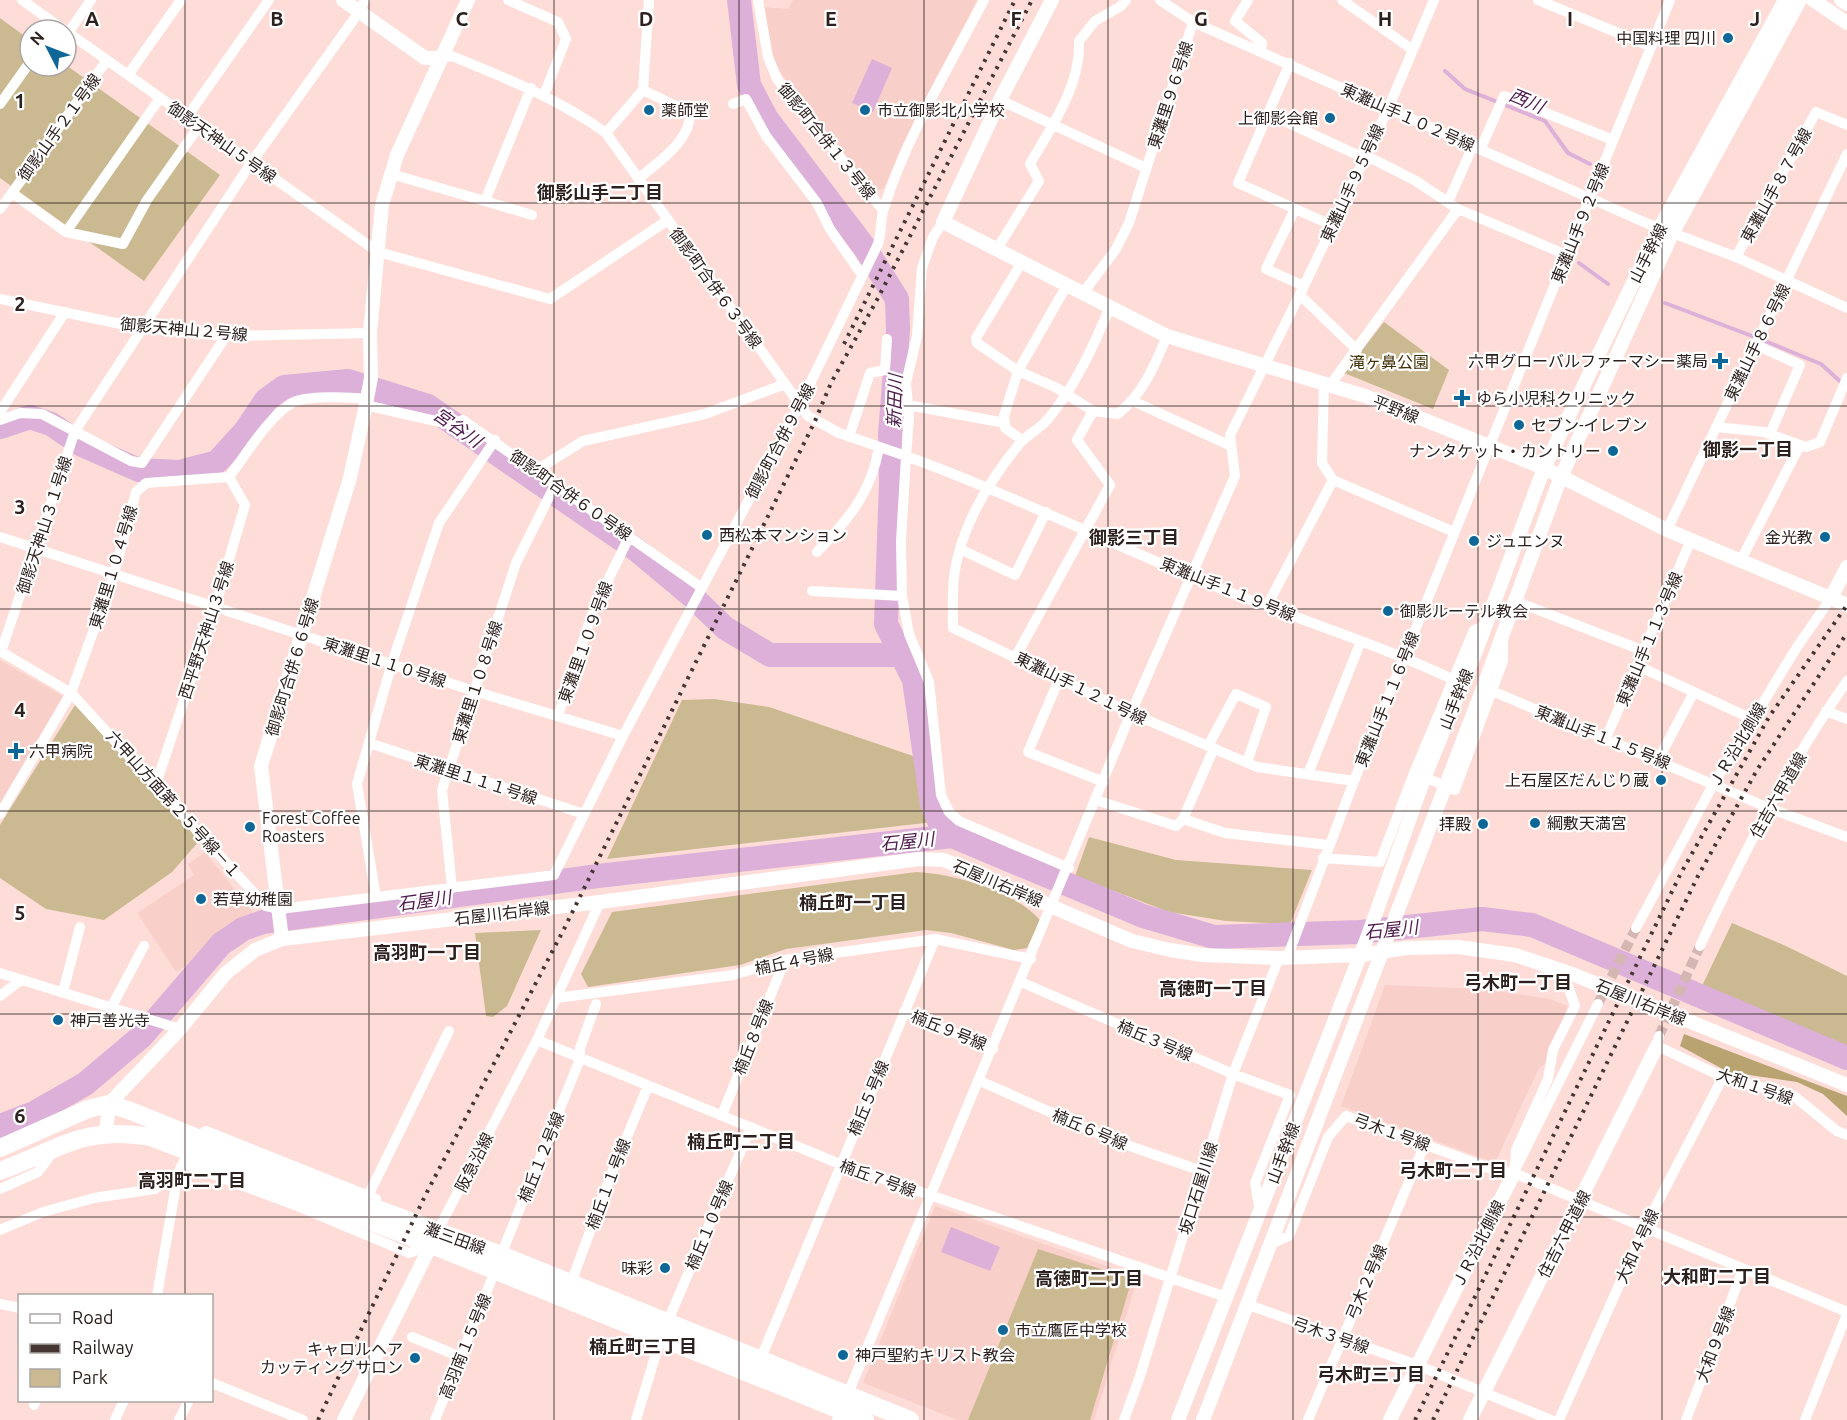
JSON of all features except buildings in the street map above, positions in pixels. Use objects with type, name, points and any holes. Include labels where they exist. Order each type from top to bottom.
[{"type":"main road","points":[[0,1148],[88,1108],[109,1104]]},
{"type":"main road","name":"灘三田線","points":[[109,1104],[187,1156]]},
{"type":"main road","name":"灘三田線","points":[[0,1171],[80,1137],[106,1132],[151,1137],[187,1156],[437,1234],[498,1263],[664,1329],[760,1358],[842,1409],[910,1420]]},
{"type":"main road","name":"灘三田線","points":[[498,1263],[571,1283],[664,1329],[865,1420]]},
{"type":"street","name":"御影天神山５号線","points":[[22,0],[45,18]]},
{"type":"street","points":[[73,18],[91,0]]},
{"type":"street","points":[[128,75],[181,0]]},
{"type":"street","points":[[187,117],[269,0]]},
{"type":"street","points":[[343,0],[362,6],[425,58],[441,58]]},
{"type":"street","name":"御影町合併６６号線","points":[[282,939],[261,766],[350,478],[370,378],[370,333],[382,206],[397,154],[468,0]]},
{"type":"street","points":[[507,0],[558,22],[566,39],[544,95]]},
{"type":"street","points":[[606,133],[643,90],[649,0]]},
{"type":"street","name":"御影町合併１３号線","points":[[758,0],[768,57],[777,78],[883,210]]},
{"type":"street","name":"御影町合併９号線","points":[[452,888],[554,875],[623,736],[800,404],[878,244],[882,231],[883,210],[906,151],[984,0]]},
{"type":"street","points":[[1052,0],[1000,100],[943,222],[933,237],[922,268],[917,336],[906,383],[908,405],[903,455],[898,596],[909,634],[928,682],[941,795],[949,812],[959,821],[1068,870]]},
{"type":"street","points":[[997,249],[1039,182],[1030,164],[1070,92],[1080,53],[1079,41],[1095,21],[1121,6],[1126,0]]},
{"type":"street","name":"東灘山手１０２号線","points":[[1160,0],[1193,22],[1290,63],[1666,232],[1736,257],[1847,308]]},
{"type":"street","points":[[1248,0],[1235,21],[1262,43],[1261,51]]},
{"type":"street","points":[[1342,0],[1413,51]]},
{"type":"street","name":"東灘山手９５号線","points":[[1231,446],[1230,435],[1267,364],[1388,109],[1434,0]]},
{"type":"street","points":[[1538,0],[1650,46]]},
{"type":"street","name":"東灘山手９２号線","points":[[1489,447],[1670,0]]},
{"type":"street","name":"山手幹線","points":[[1203,1420],[1560,479],[1647,288],[1666,232],[1785,0]]},
{"type":"street","name":"山手幹線","points":[[1178,1420],[1361,955],[1425,776],[1544,468],[1633,283],[1666,232],[1800,0]]},
{"type":"street","points":[[1813,0],[1847,23]]},
{"type":"street","points":[[1841,0],[1847,4]]},
{"type":"street","name":"御影天神山３１号線","points":[[0,652],[75,431],[251,163],[362,6]]},
{"type":"street","name":"東灘里９６号線","points":[[1083,293],[1123,236],[1193,22]]},
{"type":"street","name":"御影天神山５号線","points":[[78,41],[378,252],[550,299],[668,220]]},
{"type":"street","name":"御影町合併６３号線","points":[[441,58],[452,56],[531,88],[606,133],[808,416]]},
{"type":"street","name":"御影山手２１号線","points":[[0,209],[107,60]]},
{"type":"street","points":[[1290,63],[1239,183],[1331,225]]},
{"type":"street","points":[[0,104],[19,78]]},
{"type":"street","points":[[485,201],[531,88]]},
{"type":"street","points":[[638,179],[663,159],[684,134],[690,121],[690,113],[643,90]]},
{"type":"street","points":[[1448,202],[1503,96],[1613,140]]},
{"type":"street","points":[[66,232],[160,98]]},
{"type":"street","points":[[733,104],[746,99],[766,136],[817,203],[830,229],[864,272]]},
{"type":"street","points":[[1000,100],[1146,168]]},
{"type":"street","name":"東灘山手８７号線","points":[[1736,257],[1816,112],[1847,125]]},
{"type":"street","points":[[1269,114],[1416,181],[1458,209],[1568,255]]},
{"type":"street","points":[[12,193],[66,232],[123,244],[147,200],[199,126]]},
{"type":"street","name":"東灘山手８６号線","points":[[1667,530],[1846,162]]},
{"type":"street","points":[[391,174],[532,215]]},
{"type":"street","points":[[1295,209],[1266,269],[1302,290],[1357,350]]},
{"type":"street","points":[[1454,532],[1333,480],[1322,463],[1328,383],[1357,350],[1458,209]]},
{"type":"street","name":"平野線","points":[[943,222],[1167,336],[1328,383],[1544,468],[1560,479],[1667,530],[1847,605]]},
{"type":"street","points":[[1022,262],[976,338],[977,343],[1018,371],[1056,387],[1065,395],[1093,411],[1119,414],[1133,401],[1149,381],[1167,336]]},
{"type":"street","points":[[1022,440],[1005,428],[1004,416],[1018,371],[1067,285]]},
{"type":"street","name":"御影天神山２号線","points":[[0,299],[141,328],[226,336],[370,333]]},
{"type":"street","name":"東灘山手１２１号線","points":[[1110,307],[1065,395],[1047,421],[1022,440],[988,486],[960,549],[953,581],[953,628],[1060,677],[1131,713],[1257,767],[1354,780]]},
{"type":"street","points":[[0,412],[65,312]]},
{"type":"street","points":[[0,420],[20,413],[42,414],[131,461],[142,463],[226,336]]},
{"type":"street","points":[[849,436],[870,373],[885,370],[887,339]]},
{"type":"street","points":[[1756,345],[1800,365],[1770,434]]},
{"type":"street","points":[[1716,427],[1770,434],[1806,447],[1820,442],[1847,378]]},
{"type":"street","points":[[535,471],[583,441],[705,414],[785,384]]},
{"type":"street","points":[[229,477],[277,414],[294,401],[345,396],[366,402]]},
{"type":"street","points":[[842,1409],[932,1198],[1131,713],[1235,476],[1231,446],[1133,401]]},
{"type":"street","name":"御影町合併６０号線","points":[[366,402],[449,424],[462,420],[629,537],[700,592]]},
{"type":"street","points":[[908,405],[1005,423]]},
{"type":"street","points":[[1016,656],[1110,485],[1077,440],[1093,411]]},
{"type":"street","name":"東灘山手１１９号線","points":[[808,416],[849,436],[988,486],[1191,577],[1405,658],[1452,679]]},
{"type":"street","points":[[376,897],[357,784],[392,663],[439,523],[495,441]]},
{"type":"street","points":[[1740,562],[1800,445]]},
{"type":"street","points":[[818,552],[851,516],[875,471],[882,447]]},
{"type":"street","name":"東灘山手１１６号線","points":[[1286,954],[1489,447]]},
{"type":"street","name":"東灘里１０４号線","points":[[0,814],[71,693],[114,574],[136,492],[146,483],[229,477]]},
{"type":"street","name":"西平野天神山３号線","points":[[156,784],[215,607],[245,505],[229,477]]},
{"type":"street","points":[[1267,606],[1333,480]]},
{"type":"street","name":"東灘里１０８号線","points":[[452,888],[442,790],[516,563],[555,485]]},
{"type":"street","points":[[960,549],[1015,575],[1046,512]]},
{"type":"street","name":"東灘里１１０号線","points":[[0,537],[474,691],[623,736]]},
{"type":"street","name":"東灘里１０９号線","points":[[558,716],[593,611],[629,537]]},
{"type":"street","name":"東灘山手１１３号線","points":[[1606,738],[1691,540]]},
{"type":"street","name":"ＪＲ沿北側線","points":[[1636,928],[1714,783],[1831,598],[1847,567]]},
{"type":"street","points":[[812,591],[898,596]]},
{"type":"street","points":[[1515,601],[1644,651]]},
{"type":"street","points":[[1323,858],[1380,862],[1473,630],[1485,625]]},
{"type":"street","points":[[1414,773],[1455,790],[1503,661],[1503,634]]},
{"type":"street","points":[[1308,774],[1361,641]]},
{"type":"street","name":"六甲山方面第２５号線－１","points":[[0,652],[71,693],[266,906],[280,909]]},
{"type":"street","points":[[1638,666],[1752,720]]},
{"type":"street","points":[[1060,677],[1028,752],[1104,782]]},
{"type":"street","name":"住吉六甲道線","points":[[1700,946],[1734,873],[1769,808],[1826,711],[1847,681]]},
{"type":"street","name":"東灘山手１１５号線","points":[[1492,691],[1769,808],[1847,837]]},
{"type":"street","points":[[1658,760],[1694,692]]},
{"type":"street","points":[[1096,800],[1176,826],[1183,819],[1211,747],[1236,694],[1266,707],[1247,762]]},
{"type":"street","points":[[1826,711],[1847,719]]},
{"type":"street","name":"東灘里１１１号線","points":[[369,743],[584,814]]},
{"type":"street","points":[[1183,819],[1226,833],[1328,845]]},
{"type":"street","name":"石屋川右岸線","points":[[109,1104],[174,1026],[226,973],[255,950],[282,939],[600,902],[919,860],[944,860],[1132,941],[1170,950],[1203,955],[1361,955],[1406,948],[1458,947],[1515,955],[1847,1085]]},
{"type":"street","points":[[280,909],[452,888]]},
{"type":"street","name":"阪急沿線","points":[[344,1420],[537,1040],[600,902]]},
{"type":"street","points":[[63,992],[80,927]]},
{"type":"street","name":"楠丘４号線","points":[[556,998],[733,975],[784,960],[935,939],[1031,959]]},
{"type":"street","name":"楠丘５号線","points":[[760,1358],[935,939]]},
{"type":"street","points":[[112,1006],[144,946]]},
{"type":"street","name":"坂口石屋川線","points":[[1124,1420],[1233,1074],[1286,954]]},
{"type":"street","name":"楠丘８号線","points":[[722,1114],[784,960]]},
{"type":"street","points":[[1514,1173],[1516,1150],[1548,1079],[1552,1050],[1575,1006],[1568,986],[1545,965]]},
{"type":"street","points":[[0,974],[174,1026]]},
{"type":"street","points":[[0,996],[21,980]]},
{"type":"street","name":"楠丘３号線","points":[[1021,982],[1233,1074],[1290,1095],[1256,1183],[1260,1211]]},
{"type":"street","name":"楠丘１２号線","points":[[498,1263],[580,1059],[580,1048],[596,1004]]},
{"type":"street","name":"ＪＲ沿北側線","points":[[1390,1420],[1598,1004]]},
{"type":"street","name":"楠丘９号線","points":[[904,1012],[993,1049]]},
{"type":"street","points":[[368,1196],[449,1031]]},
{"type":"street","name":"楠丘７号線","points":[[537,1040],[840,1164],[932,1198],[1226,1297]]},
{"type":"street","name":"住吉六甲道線","points":[[1470,1420],[1482,1392],[1581,1203],[1658,1041]]},
{"type":"street","name":"大和１号線","points":[[1658,1041],[1723,1077],[1794,1096],[1837,1131],[1847,1135]]},
{"type":"street","name":"大和４号線","points":[[1559,1420],[1645,1227],[1723,1077]]},
{"type":"street","name":"楠丘６号線","points":[[980,1081],[1118,1142],[1202,1171]]},
{"type":"street","name":"楠丘１１号線","points":[[571,1283],[609,1180],[648,1086]]},
{"type":"street","points":[[106,1132],[109,1104]]},
{"type":"street","name":"弓木１号線","points":[[1271,1244],[1289,1236],[1328,1137],[1346,1116],[1492,1169],[1514,1173],[1847,1313]]},
{"type":"street","name":"楠丘１０号線","points":[[636,1420],[664,1329],[751,1127]]},
{"type":"street","points":[[0,1230],[43,1212],[94,1198],[145,1192],[187,1156],[206,1131],[368,1196],[437,1234],[409,1253],[279,1199],[187,1156]]},
{"type":"street","name":"弓木２号線","points":[[1308,1420],[1425,1144]]},
{"type":"street","points":[[0,1189],[38,1172],[56,1148]]},
{"type":"street","points":[[157,1294],[187,1156]]},
{"type":"street","name":"高羽南１５号線","points":[[435,1420],[498,1263]]},
{"type":"street","name":"大和９号線","points":[[1686,1420],[1743,1269]]},
{"type":"street","points":[[0,1304],[18,1308]]},
{"type":"street","name":"弓木３号線","points":[[1246,1304],[1341,1340],[1417,1365],[1551,1420]]},
{"type":"street","points":[[1808,1419],[1847,1313]]},
{"type":"street","points":[[412,1336],[461,1357]]},
{"type":"street","points":[[213,1383],[300,1420]]},
{"type":"street","points":[[115,1420],[124,1402]]},
{"type":"street","points":[[179,1420],[188,1402]]},
{"type":"shaded area","name":"市立御影北小学校","points":[[793,0],[977,0],[900,150],[884,188],[870,194],[779,70],[767,43],[763,7],[788,9]]},
{"type":"shaded area","points":[[872,59],[892,68],[873,112],[852,103]]},
{"type":"shaded area","name":"六甲病院","points":[[0,660],[63,696],[0,806]]},
{"type":"shaded area","name":"若草幼稚園","points":[[205,852],[257,917],[233,926],[219,935],[197,960],[176,972],[137,913],[194,875],[188,864]]},
{"type":"shaded area","points":[[1385,985],[1484,989],[1550,999],[1568,1006],[1545,1064],[1539,1068],[1495,1163],[1341,1106]]},
{"type":"shaded area","points":[[1684,1034],[1847,1096],[1847,1116],[1823,1094],[1797,1082],[1728,1072],[1680,1046]]},
{"type":"shaded area","name":"市立鷹匠中学校","points":[[935,1206],[1138,1277],[1094,1420],[958,1420],[863,1383]]},
{"type":"shaded area","points":[[951,1227],[1000,1247],[990,1271],[941,1252]]},
{"type":"green space","points":[[0,18],[18,31],[18,78],[78,78],[78,74],[220,175],[144,281],[0,178]]},
{"type":"green space","name":"滝ヶ鼻公園","points":[[1384,322],[1449,370],[1433,409],[1344,373]]},
{"type":"green space","points":[[714,699],[769,707],[919,758],[927,805],[934,822],[607,859],[682,700]]},
{"type":"green space","points":[[75,705],[200,840],[172,872],[104,920],[46,909],[0,878],[0,825]]},
{"type":"green space","points":[[1089,837],[1176,860],[1312,870],[1290,924],[1226,921],[1169,912],[1075,876]]},
{"type":"green space","points":[[916,872],[966,880],[1000,893],[1029,910],[1040,920],[1027,948],[1014,950],[951,933],[926,930],[786,949],[740,965],[588,987],[581,974],[612,912]]},
{"type":"green space","points":[[1732,923],[1847,976],[1847,1049],[1702,986]]},
{"type":"green space","points":[[541,930],[507,1006],[493,1017],[486,1016],[475,933]]},
{"type":"green space","points":[[1038,1249],[1132,1279],[1090,1420],[968,1420]]},
{"type":"waterway","name":"新田川","points":[[739,0],[749,85],[767,119],[865,248],[897,299],[898,330],[890,435],[891,482],[886,624],[914,680],[932,805],[940,823],[952,836]]},
{"type":"waterway","name":"西川","points":[[1445,71],[1465,89],[1545,121],[1568,153],[1590,164]]},
{"type":"waterway","name":"西川","points":[[1579,263],[1608,284]]},
{"type":"waterway","name":"西川","points":[[1665,303],[1752,336]]},
{"type":"waterway","name":"西川","points":[[1765,341],[1821,364],[1842,383]]},
{"type":"waterway","name":"宮谷川","points":[[0,427],[30,417],[51,424],[82,445],[139,470],[179,472],[217,462],[246,430],[266,400],[284,387],[348,381],[428,406],[638,551],[693,597],[725,628],[770,655],[901,655]]},
{"type":"waterway","name":"石屋川","points":[[0,1126],[34,1113],[85,1084],[142,1036],[221,944],[243,929],[263,922],[598,876],[952,836],[1143,916],[1214,937],[1360,932],[1482,919],[1532,925],[1847,1058]]},
{"type":"tunnel","points":[[1598,1004],[1636,928]]},
{"type":"tunnel","points":[[1659,1036],[1700,946]]},
{"type":"railway","points":[[844,344],[1015,0]]},
{"type":"railway","points":[[318,1420],[425,1196],[564,929],[815,421],[831,383],[878,298],[1032,0]]},
{"type":"railway","points":[[1415,1420],[1681,873],[1769,717],[1847,605]]},
{"type":"railway","points":[[1433,1420],[1698,876],[1757,770],[1847,633]]},
{"type":"place","name":"中国料理 四川","points":[[1728,38]]},
{"type":"place","name":"薬師堂","points":[[649,110]]},
{"type":"place","name":"市立御影北小学校","points":[[865,110]]},
{"type":"place","name":"上御影会館","points":[[1330,118]]},
{"type":"place","name":"六甲グローバルファーマシー薬局","points":[[1720,361]]},
{"type":"place","name":"ゆら小児科クリニック","points":[[1462,398]]},
{"type":"place","name":"セブン-イレブン","points":[[1519,425]]},
{"type":"place","name":"ナンタケット・カントリー","points":[[1613,451]]},
{"type":"place","name":"西松本マンション","points":[[707,535]]},
{"type":"place","name":"金光教","points":[[1825,537]]},
{"type":"place","name":"ジュエンヌ","points":[[1474,541]]},
{"type":"place","name":"御影ルーテル教会","points":[[1388,611]]},
{"type":"place","name":"六甲病院","points":[[16,751]]},
{"type":"place","name":"上石屋区だんじり蔵","points":[[1661,780]]},
{"type":"place","name":"綱敷天満宮","points":[[1535,823]]},
{"type":"place","name":"拝殿","points":[[1483,824]]},
{"type":"place","name":"Forest Coffee Roasters","points":[[250,827]]},
{"type":"place","name":"若草幼稚園","points":[[201,899]]},
{"type":"place","name":"神戸善光寺","points":[[58,1020]]},
{"type":"place","name":"味彩","points":[[665,1268]]},
{"type":"place","name":"市立鷹匠中学校","points":[[1003,1330]]},
{"type":"place","name":"神戸聖約キリスト教会","points":[[843,1355]]},
{"type":"place","name":"キャロルヘア カッティングサロン","points":[[415,1358]]},
{"type":"district","name":"御影山手二丁目","points":[[600,192]]},
{"type":"district","name":"御影一丁目","points":[[1748,449]]},
{"type":"district","name":"御影三丁目","points":[[1134,537]]},
{"type":"district","name":"楠丘町一丁目","points":[[853,902]]},
{"type":"district","name":"高羽町一丁目","points":[[427,952]]},
{"type":"district","name":"弓木町一丁目","points":[[1518,982]]},
{"type":"district","name":"高徳町一丁目","points":[[1213,988]]},
{"type":"district","name":"楠丘町二丁目","points":[[741,1141]]},
{"type":"district","name":"弓木町二丁目","points":[[1453,1170]]},
{"type":"district","name":"高羽町二丁目","points":[[192,1180]]},
{"type":"district","name":"大和町二丁目","points":[[1717,1276]]},
{"type":"district","name":"高徳町二丁目","points":[[1089,1278]]},
{"type":"district","name":"楠丘町三丁目","points":[[643,1346]]},
{"type":"district","name":"弓木町三丁目","points":[[1371,1374]]}]
